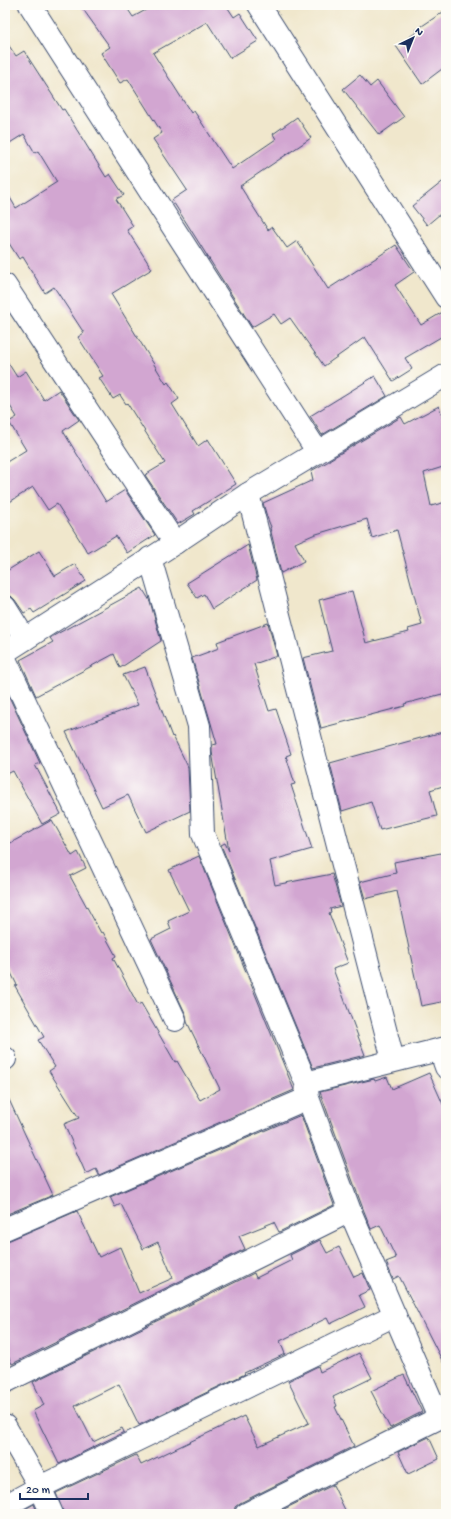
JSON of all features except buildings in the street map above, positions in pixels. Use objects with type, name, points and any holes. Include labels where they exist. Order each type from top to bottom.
[{"type":"street","points":[[30,5],[317,451]]},
{"type":"street","points":[[259,5],[446,297]]},
{"type":"street","points":[[5,285],[175,543]]},
{"type":"street","points":[[5,652],[175,543],[248,494],[317,451],[446,375]]},
{"type":"street","points":[[248,494],[393,1060]]},
{"type":"street","points":[[150,558],[199,726],[203,834],[307,1090],[350,1211],[439,1418],[246,1514]]},
{"type":"street","points":[[5,607],[25,639]]},
{"type":"street","points":[[5,659],[175,1020]]},
{"type":"street","points":[[5,1229],[307,1090],[393,1060],[444,1055]]},
{"type":"street","points":[[5,1382],[350,1211]]},
{"type":"street","points":[[5,1506],[40,1487],[395,1315]]},
{"type":"street","points":[[5,1426],[40,1487],[52,1514]]}]
